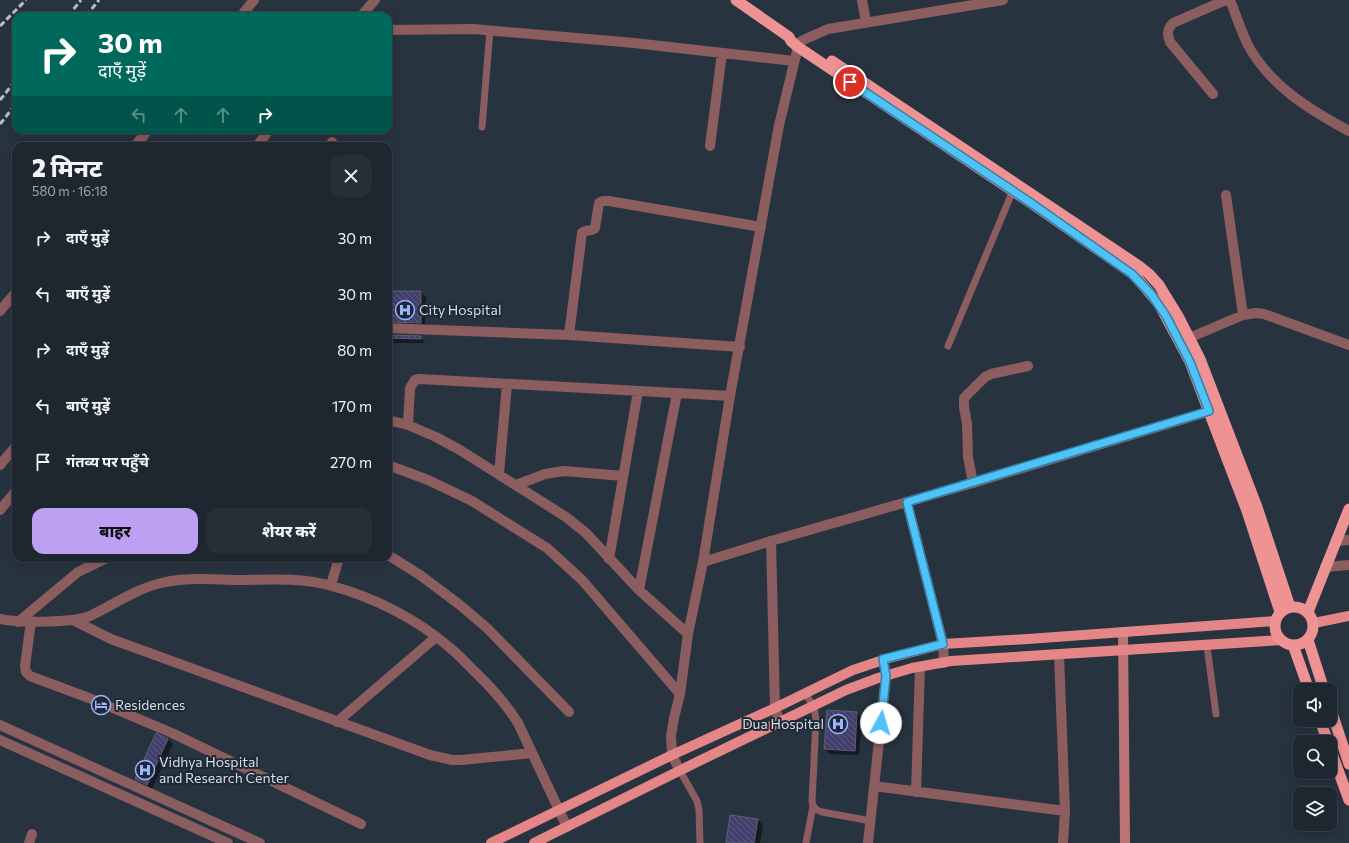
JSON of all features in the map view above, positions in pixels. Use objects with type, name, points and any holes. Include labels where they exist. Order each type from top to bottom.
[{"type":"highway","points":[[736,0],[789,37],[794,37],[800,44],[1014,187],[1149,274],[1159,285],[1178,316],[1200,359],[1214,410],[1247,511],[1278,617],[1276,632],[1282,640],[1294,645],[1303,643],[1312,635],[1314,623],[1308,612],[1303,608],[1285,608],[1278,617]]},
{"type":"highway","points":[[1014,187],[1034,205],[1132,274],[1159,304],[1214,410],[1257,506],[1290,607]]},
{"type":"highway","points":[[1308,612],[1349,509]]},
{"type":"highway","points":[[1308,640],[1322,683]]},
{"type":"highway","points":[[1294,645],[1307,683]]},
{"type":"highway","points":[[1337,727],[1349,764]]},
{"type":"highway","points":[[1337,767],[1349,800]]},
{"type":"main road","points":[[1314,623],[1349,616]]},
{"type":"main road","points":[[491,843],[672,755],[775,708],[805,692],[853,670],[883,659],[943,644],[1123,632],[1278,617]]},
{"type":"main road","points":[[1123,632],[1126,843]]},
{"type":"main road","points":[[1028,639],[1029,657]]},
{"type":"main road","points":[[534,843],[846,690],[886,676],[920,667],[944,663],[1282,640]]},
{"type":"street","points":[[244,12],[254,0]]},
{"type":"street","points":[[364,12],[375,0]]},
{"type":"street","points":[[862,0],[866,22]]},
{"type":"street","points":[[680,771],[672,755],[671,736],[680,694],[688,634],[703,562],[730,396],[779,125],[794,61],[800,44],[828,29],[971,3],[1002,0]]},
{"type":"street","points":[[1214,94],[1170,42],[1168,28],[1172,23],[1226,0]]},
{"type":"street","points":[[1230,0],[1248,45],[1264,69],[1288,93],[1319,115],[1349,131]]},
{"type":"street","points":[[392,30],[465,28],[634,43],[794,61]]},
{"type":"street","points":[[710,146],[722,53]]},
{"type":"street","points":[[138,142],[145,134]]},
{"type":"street","points":[[259,142],[266,134]]},
{"type":"street","points":[[1226,195],[1243,315]]},
{"type":"street","points":[[569,335],[582,233],[584,231],[594,229],[596,225],[599,203],[602,201],[761,227]]},
{"type":"street","points":[[0,311],[12,297]]},
{"type":"street","points":[[1189,338],[1243,315],[1256,313],[1264,314],[1349,345]]},
{"type":"street","points":[[392,328],[569,335],[740,347]]},
{"type":"street","points":[[973,483],[968,457],[967,424],[964,398],[982,380],[991,374],[1028,366]]},
{"type":"street","points":[[408,426],[410,388],[415,380],[420,379],[730,396]]},
{"type":"street","points":[[499,474],[508,384]]},
{"type":"street","points":[[609,559],[638,391]]},
{"type":"street","points":[[639,590],[677,393]]},
{"type":"street","points":[[703,562],[973,483],[1214,410]]},
{"type":"street","points":[[392,421],[436,437],[566,516],[586,534],[639,590],[688,634]]},
{"type":"street","points":[[0,466],[12,451]]},
{"type":"street","points":[[392,466],[428,480],[472,501],[547,548],[582,580],[680,694]]},
{"type":"street","points":[[516,485],[554,472],[564,471],[623,476]]},
{"type":"street","points":[[0,510],[12,496]]},
{"type":"street","points":[[907,502],[943,644],[944,663]]},
{"type":"street","points":[[1336,541],[1349,540]]},
{"type":"street","points":[[771,541],[775,708],[780,723]]},
{"type":"street","points":[[392,558],[420,574],[460,604],[487,628],[569,712]]},
{"type":"street","points":[[18,622],[78,572],[99,562]]},
{"type":"street","points":[[331,585],[338,562]]},
{"type":"street","points":[[1325,567],[1349,566]]},
{"type":"street","points":[[0,619],[18,622],[73,620],[89,616],[145,588],[175,580],[300,580],[331,585],[358,594],[405,616],[436,637],[449,647],[495,691],[508,706],[518,722],[567,827]]},
{"type":"street","points":[[73,620],[111,639],[430,755],[452,760],[461,760],[532,753]]},
{"type":"street","points":[[31,621],[25,666],[26,672],[30,676],[89,698],[172,733],[361,824]]},
{"type":"street","points":[[337,722],[436,637]]},
{"type":"street","points":[[1059,655],[1065,811],[1063,843]]},
{"type":"street","points":[[868,843],[886,676],[883,659]]},
{"type":"street","points":[[916,792],[920,667]]},
{"type":"street","points":[[0,725],[260,843]]},
{"type":"street","points":[[0,740],[228,843]]},
{"type":"street","points":[[49,762],[54,749]]},
{"type":"street","points":[[120,794],[125,782]]},
{"type":"street","points":[[874,786],[1065,811]]},
{"type":"street","points":[[191,827],[197,814]]},
{"type":"lane","points":[[482,127],[490,30]]},
{"type":"lane","points":[[948,346],[1014,187]]},
{"type":"lane","points":[[1207,646],[1216,714]]},
{"type":"lane","points":[[805,692],[814,707],[816,720],[813,806],[806,843]]},
{"type":"lane","points":[[680,771],[697,801],[699,810],[700,843]]},
{"type":"lane","points":[[813,806],[816,810],[822,812],[871,821]]},
{"type":"building","points":[[392,291],[421,291],[421,323],[392,322]]},
{"type":"building","points":[[392,335],[421,336],[421,339],[392,338]]},
{"type":"building","points":[[827,710],[857,712],[855,751],[824,749]]},
{"type":"building","points":[[156,733],[168,739],[147,785],[135,779]]},
{"type":"building","points":[[730,815],[758,819],[754,843],[726,843]]},
{"type":"railway","points":[[14,12],[26,0]]},
{"type":"railway","points":[[71,12],[81,0]]},
{"type":"railway","points":[[89,12],[99,0]]},
{"type":"railway","points":[[0,26],[12,14]]},
{"type":"railway","points":[[0,100],[12,85]]},
{"type":"railway","points":[[0,124],[12,109]]},
{"type":"place","name":"City Hospital","points":[[405,310]]},
{"type":"place","name":"Residences","points":[[101,705]]},
{"type":"place","name":"Dua Hospital","points":[[838,724]]},
{"type":"place","name":"Vidhya Hospital and Research Center","points":[[145,770]]},
{"type":"route","points":[[850,82],[1012,192],[1034,205],[1132,274],[1151,294],[1166,316],[1190,362],[1209,411],[988,479],[907,502],[943,644],[883,659],[886,676],[881,723]]}]
